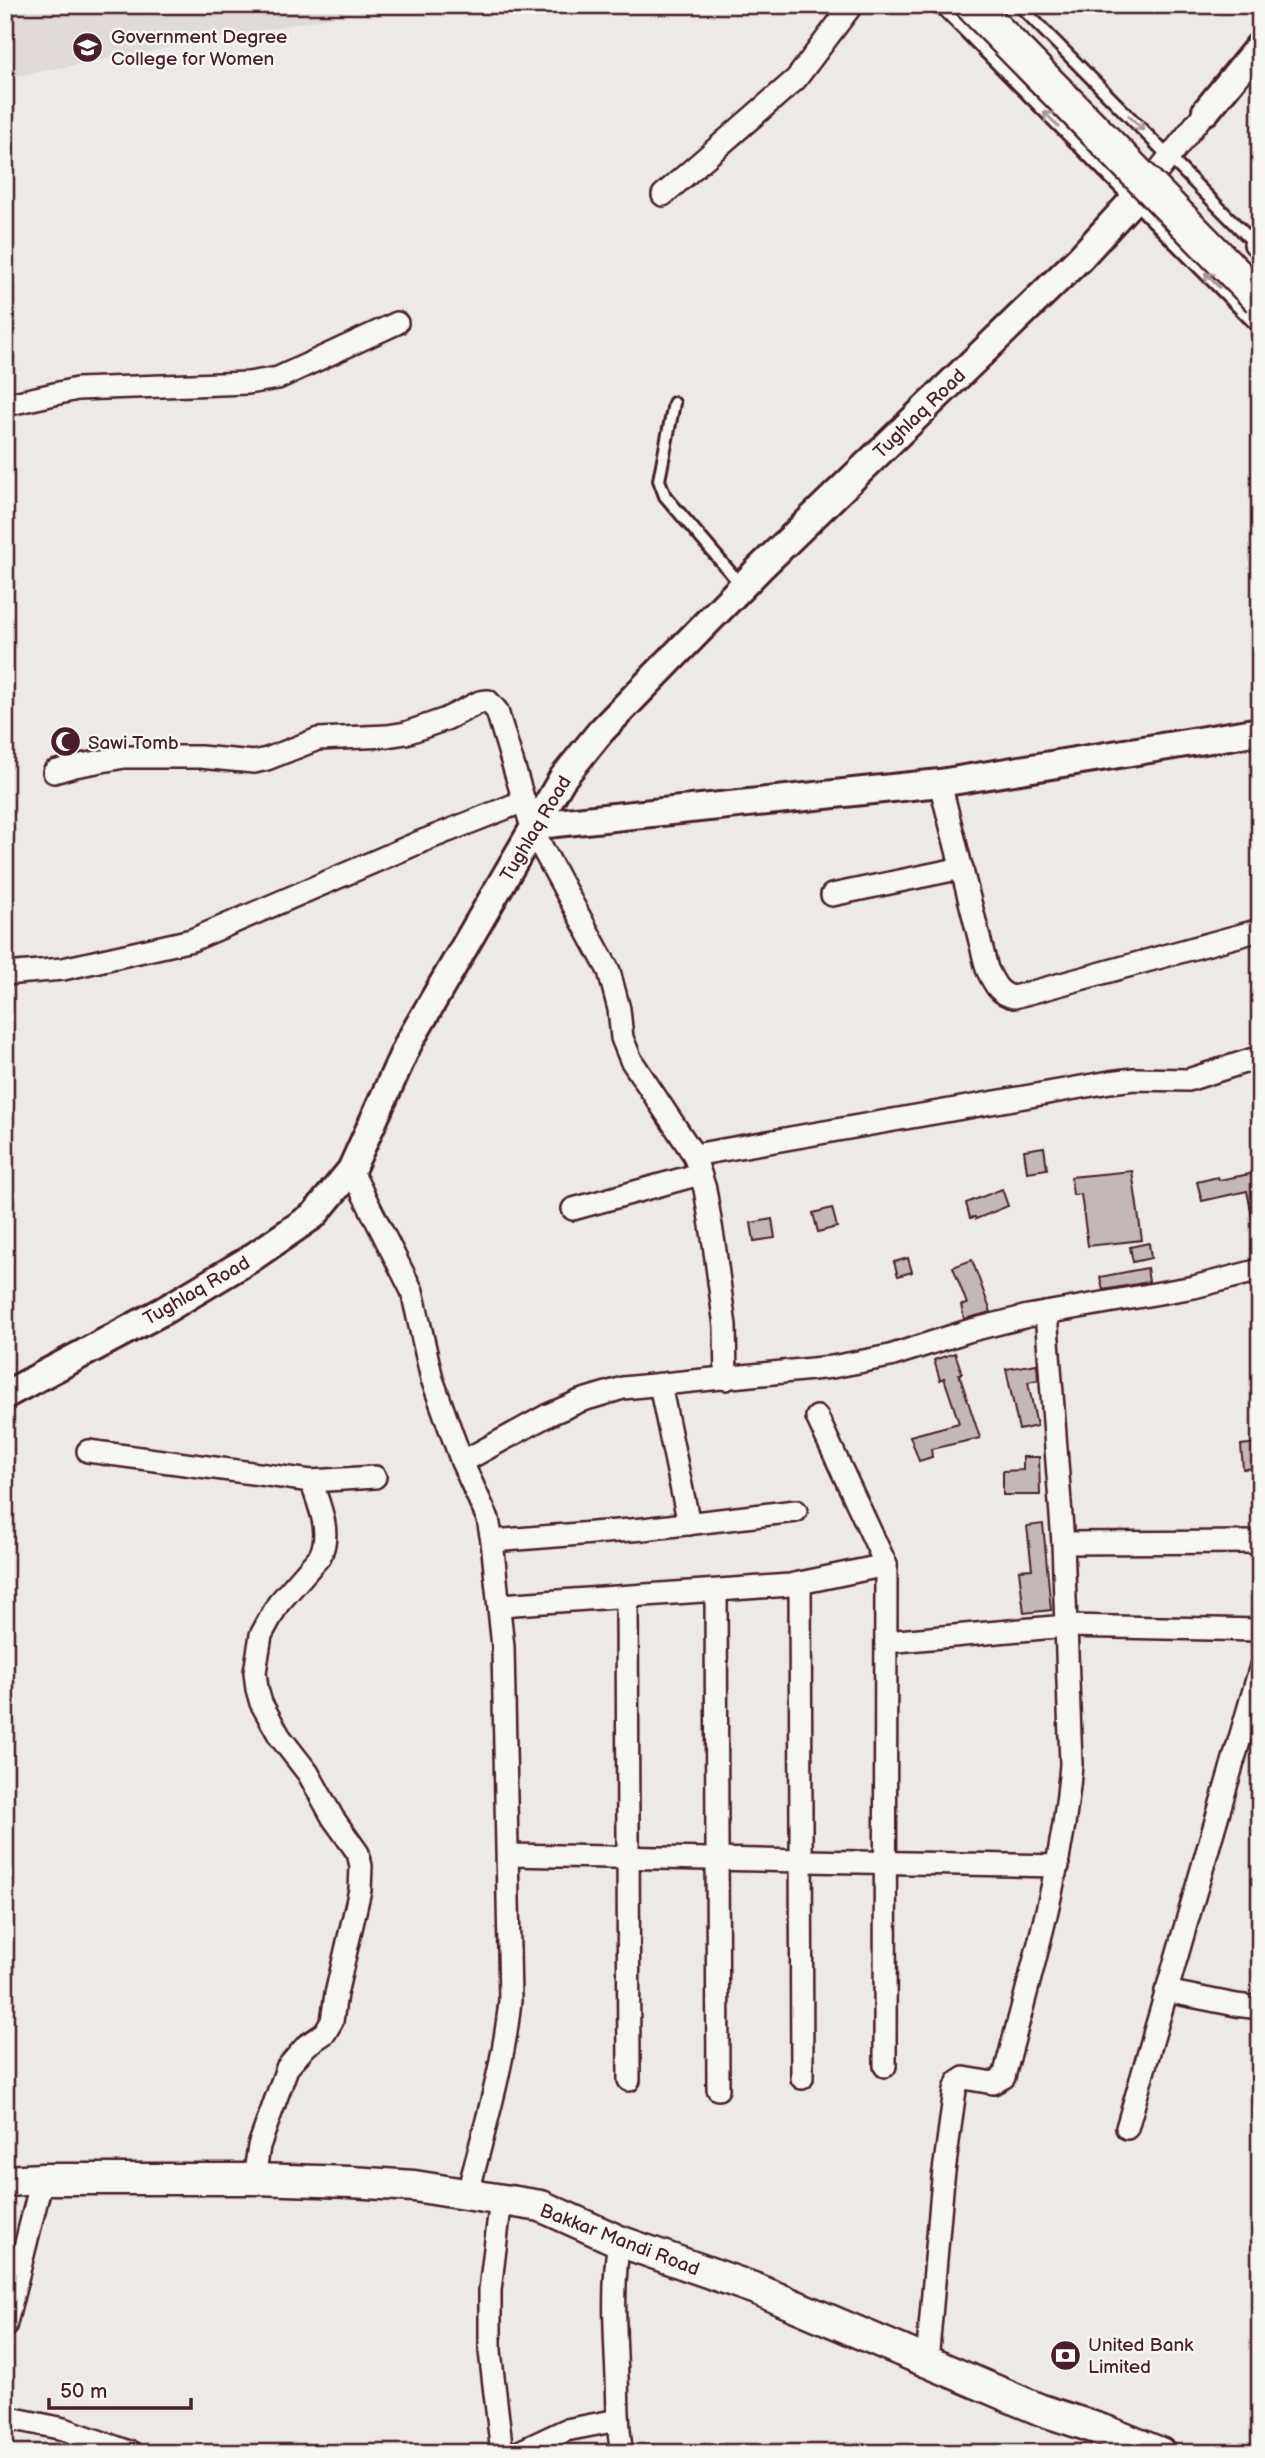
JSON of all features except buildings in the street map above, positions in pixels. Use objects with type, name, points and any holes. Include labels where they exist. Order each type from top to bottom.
[{"type":"main road","points":[[972,5],[1260,299]]},
{"type":"main road","points":[[1000,5],[1259,250]]},
{"type":"main road","name":"Bakkar Mandi Road","points":[[5,2181],[254,2179],[414,2186],[541,2206],[619,2242],[756,2289],[1041,2410],[1109,2442],[1160,2453]]},
{"type":"street","points":[[663,195],[796,79],[852,5]]},
{"type":"street","points":[[1139,193],[1260,45]]},
{"type":"street","name":"Tughlaq Road","points":[[5,1395],[163,1311],[284,1238],[314,1215],[351,1170],[409,1042],[562,779],[601,732],[742,586],[1080,258],[1139,193]]},
{"type":"street","points":[[5,405],[77,390],[248,383],[278,378],[397,323]]},
{"type":"street","points":[[54,772],[124,757],[200,757],[254,762],[318,739],[406,733],[488,701],[497,711],[535,828],[609,971],[619,1009],[622,1038],[631,1060],[697,1165],[705,1189],[718,1271],[725,1326],[726,1379]]},
{"type":"street","points":[[535,828],[940,783],[1259,737]]},
{"type":"street","points":[[940,783],[987,969],[1005,996],[1014,997],[1260,930]]},
{"type":"street","points":[[5,974],[63,969],[192,940],[524,800]]},
{"type":"street","points":[[832,895],[962,868]]},
{"type":"street","points":[[573,1209],[697,1165],[1110,1082],[1133,1079],[1188,1080],[1260,1057]]},
{"type":"street","points":[[351,1170],[412,1291],[432,1379],[488,1519],[500,1605],[510,2000],[507,2032],[468,2193]]},
{"type":"street","points":[[463,1462],[548,1415],[580,1401],[623,1388],[832,1367],[890,1356],[968,1331],[1046,1313],[1194,1287],[1260,1270]]},
{"type":"street","points":[[928,2362],[943,2179],[955,2090],[958,2081],[964,2078],[993,2083],[1004,2077],[1058,1866],[1069,1794],[1071,1765],[1063,1543],[1046,1313]]},
{"type":"street","points":[[660,1385],[689,1524]]},
{"type":"street","points":[[817,1417],[886,1565],[885,2066]]},
{"type":"street","points":[[88,1451],[312,1481],[375,1477]]},
{"type":"street","points":[[254,2179],[259,2146],[287,2068],[307,2045],[325,2033],[332,2021],[335,1994],[360,1890],[358,1853],[333,1818],[308,1773],[280,1737],[261,1703],[257,1689],[255,1671],[261,1634],[278,1604],[320,1556],[324,1547],[323,1518],[312,1481]]},
{"type":"street","points":[[492,1541],[689,1524],[796,1511]]},
{"type":"street","points":[[1063,1543],[1260,1542]]},
{"type":"street","points":[[500,1605],[800,1583],[886,1565]]},
{"type":"street","points":[[800,1583],[802,2078]]},
{"type":"street","points":[[716,1591],[718,2089]]},
{"type":"street","points":[[627,1597],[629,2080]]},
{"type":"street","points":[[886,1642],[1066,1626],[1260,1630]]},
{"type":"street","points":[[1127,2128],[1260,1669]]},
{"type":"street","points":[[508,1855],[1058,1866]]},
{"type":"street","points":[[1166,1991],[1260,2008]]},
{"type":"street","points":[[5,2327],[42,2179]]},
{"type":"street","points":[[501,2199],[490,2302],[490,2351],[502,2453]]},
{"type":"street","points":[[619,2242],[615,2269],[618,2420],[622,2453]]},
{"type":"street","points":[[5,2417],[64,2429],[132,2453]]},
{"type":"street","points":[[517,2453],[566,2430],[618,2420]]},
{"type":"lane","points":[[939,5],[1139,193],[1172,239],[1260,329]]},
{"type":"lane","points":[[1019,5],[1259,250]]},
{"type":"lane","points":[[674,403],[659,480],[665,496],[742,586]]},
{"type":"shaded area","name":"Government Degree College for Women","points":[[5,5],[358,5],[337,16],[5,78]]},
{"type":"place","name":"Government Degree College for Women","points":[[88,47]]},
{"type":"place","name":"Sawi Tomb","points":[[65,742]]},
{"type":"place","name":"United Bank Limited","points":[[1065,2355]]}]
